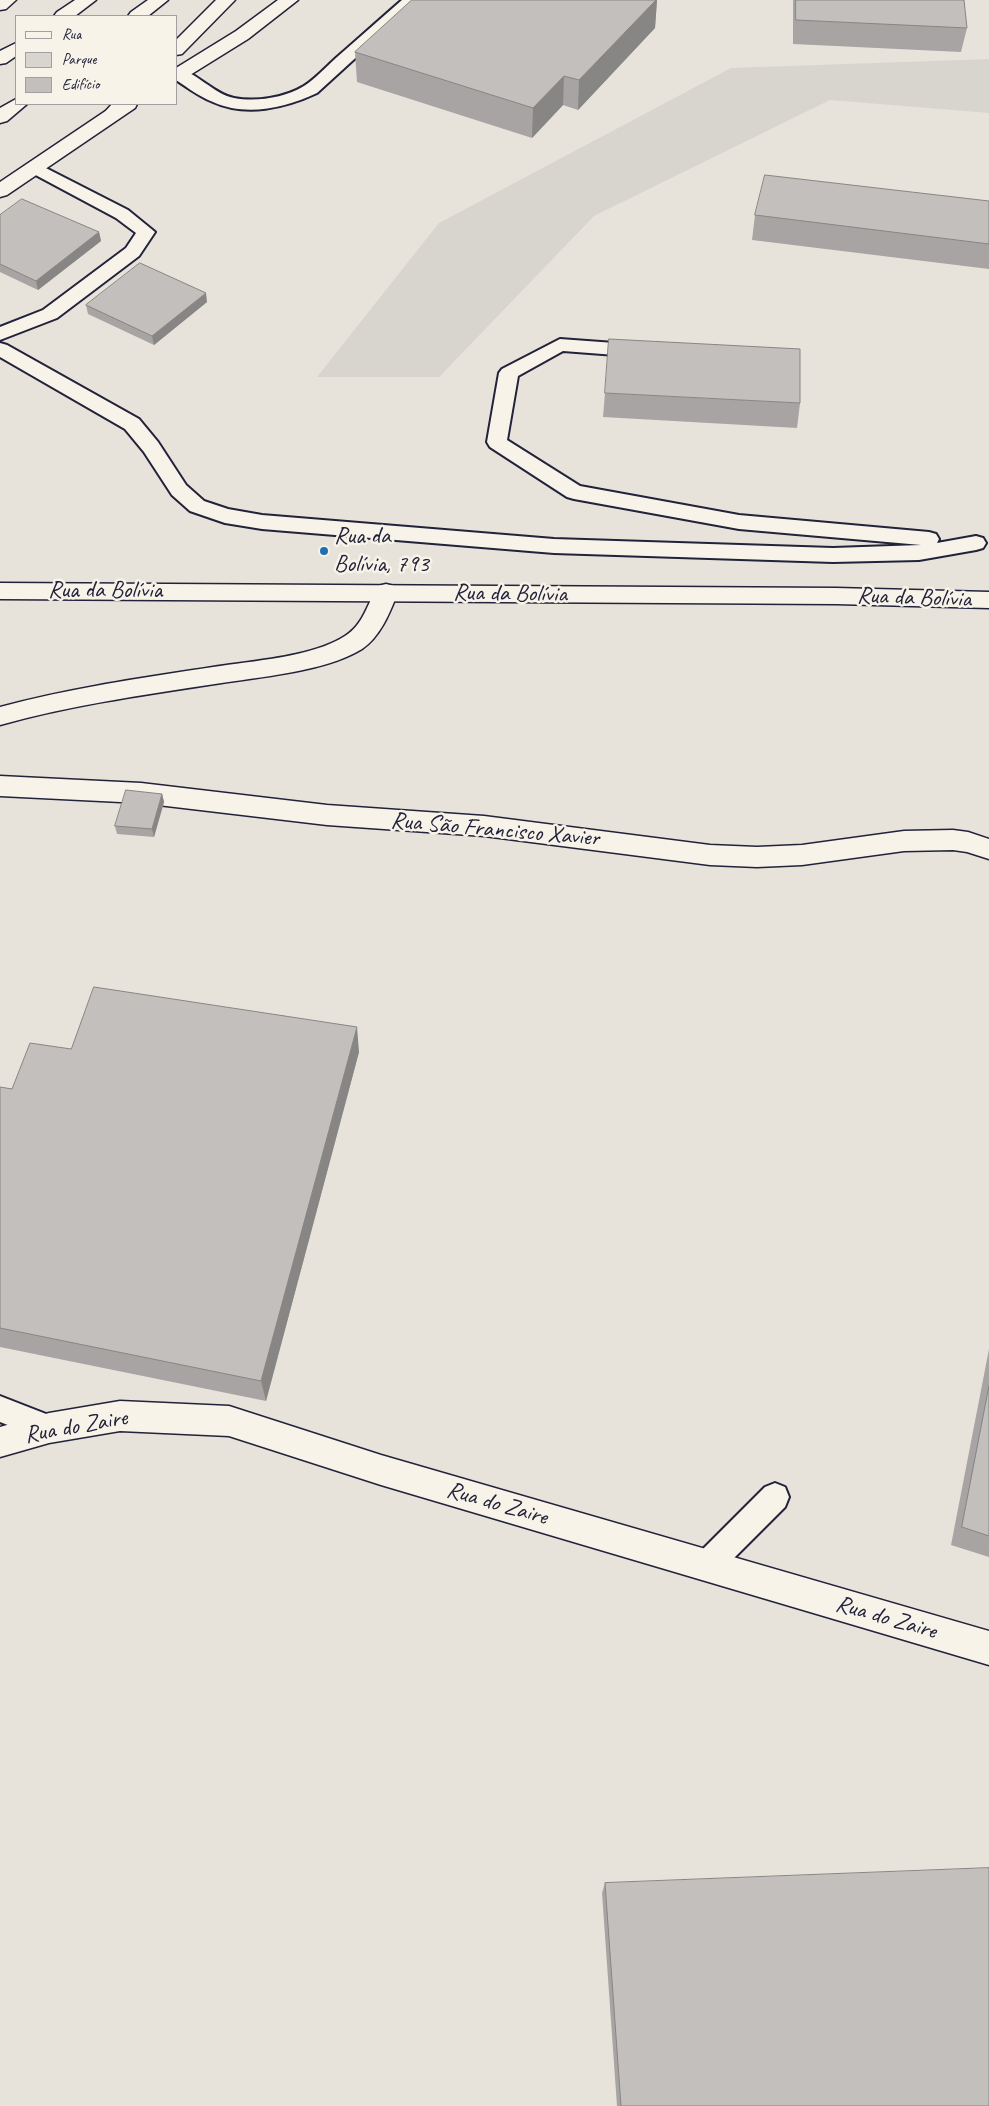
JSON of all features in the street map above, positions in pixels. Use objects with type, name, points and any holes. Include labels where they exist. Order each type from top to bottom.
[{"type":"main road","points":[[0,5],[7,0]]},
{"type":"main road","points":[[64,15],[87,0]]},
{"type":"main road","points":[[138,15],[159,0]]},
{"type":"main road","points":[[178,48],[226,0]]},
{"type":"main road","points":[[178,74],[242,35],[289,0]]},
{"type":"main road","points":[[0,59],[15,49]]},
{"type":"main road","points":[[0,117],[17,105]]},
{"type":"main road","points":[[0,191],[36,168],[121,107]]},
{"type":"main road","name":"Rua da Bolívia","points":[[0,591],[836,596],[989,600]]},
{"type":"main road","points":[[0,605],[26,599],[90,591]]},
{"type":"main road","points":[[0,716],[88,695],[263,668],[328,653],[354,642],[371,626],[386,592]]},
{"type":"main road","name":"Rua São Francisco Xavier","points":[[0,786],[141,793],[327,815],[493,827],[720,855],[757,857],[802,854],[914,841],[953,840],[968,842],[989,849]]},
{"type":"main road","name":"Rua do Zaire","points":[[0,1442],[49,1428],[120,1416],[229,1421],[381,1470],[989,1648]]},
{"type":"lane","points":[[178,76],[224,100],[244,104],[293,99],[311,89],[411,0]]},
{"type":"lane","points":[[0,334],[50,314],[133,252],[146,232],[122,214],[36,168]]},
{"type":"lane","points":[[659,352],[560,345],[510,373],[497,442],[574,492],[739,522],[982,543]]},
{"type":"lane","points":[[0,349],[132,424],[152,447],[179,490],[197,506],[225,516],[262,522],[564,546],[833,556],[919,553],[982,543]]},
{"type":"lane","points":[[0,1408],[49,1428]]},
{"type":"lane","points":[[707,1566],[775,1496]]},
{"type":"shaded area","points":[[0,0],[989,0],[989,2106],[0,2106]]},
{"type":"green space","points":[[989,59],[989,113],[830,100],[594,216],[439,377],[317,377],[439,223],[731,68]]},
{"type":"building","points":[[412,0],[656,0],[579,80],[564,76],[533,108],[355,52]]},
{"type":"building","points":[[796,0],[964,0],[967,28],[796,20]]},
{"type":"building","points":[[765,175],[989,201],[989,244],[755,215]]},
{"type":"building","points":[[22,199],[99,232],[36,281],[0,264],[0,215]]},
{"type":"building","points":[[140,263],[206,293],[152,336],[86,305]]},
{"type":"building","points":[[609,339],[800,349],[800,403],[605,393]]},
{"type":"building","points":[[126,790],[162,794],[152,829],[115,826]]},
{"type":"building","points":[[94,987],[357,1027],[261,1381],[0,1328],[0,1087],[12,1089],[30,1043],[71,1049]]},
{"type":"building","points":[[989,1386],[989,1536],[962,1527]]},
{"type":"building","points":[[989,1868],[989,2106],[621,2106],[605,1883]]},
{"type":"place","name":"Rua da Bolívia, 793","points":[[324,551]]}]
